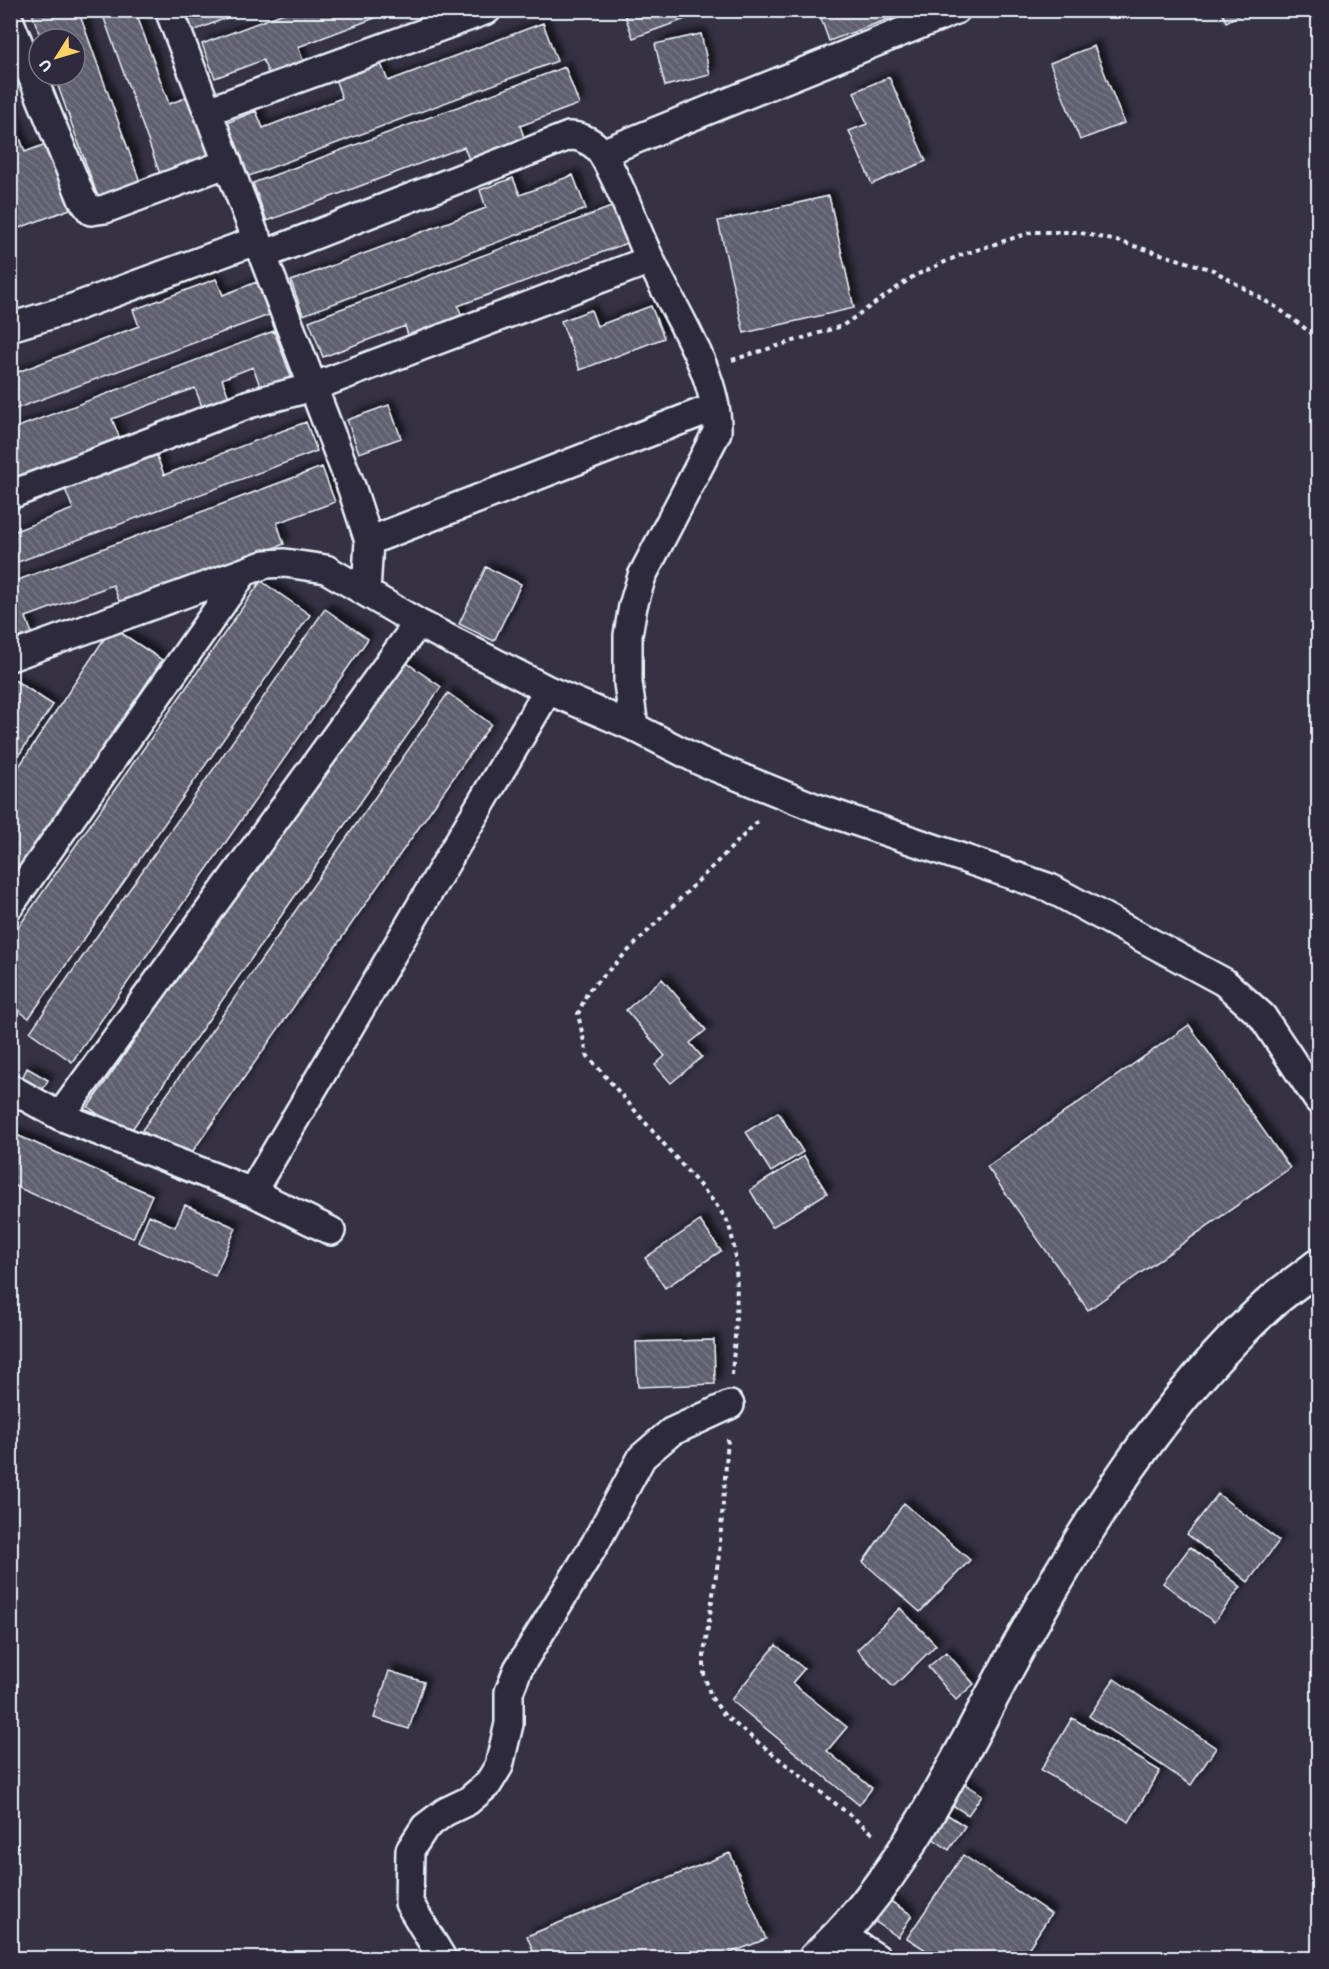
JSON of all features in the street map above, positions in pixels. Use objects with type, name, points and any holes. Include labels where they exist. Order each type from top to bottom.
[{"type":"highway","points":[[816,1959],[841,1935],[901,1855],[1051,1592],[1146,1441],[1197,1378],[1269,1304],[1318,1266]]},
{"type":"street","points":[[169,10],[313,387],[369,541],[366,592]]},
{"type":"street","points":[[208,111],[487,10]]},
{"type":"street","points":[[602,153],[956,10]]},
{"type":"street","points":[[10,21],[82,199],[91,211],[105,209],[228,163]]},
{"type":"street","points":[[10,327],[260,247],[569,136],[579,135],[602,153],[650,260],[703,367],[715,407],[717,432],[642,576],[633,606],[628,635],[628,683],[633,727]]},
{"type":"street","points":[[10,495],[249,404],[313,387],[650,260]]},
{"type":"street","points":[[369,541],[715,407]]},
{"type":"street","points":[[10,657],[266,564],[285,563],[326,569],[418,623],[548,690],[633,727],[702,762],[783,795],[1050,888],[1224,982],[1262,1016],[1318,1100]]},
{"type":"street","points":[[10,905],[244,572]]},
{"type":"street","points":[[60,1116],[418,623]]},
{"type":"street","points":[[252,1192],[548,690]]},
{"type":"street","points":[[10,1088],[60,1116],[252,1192],[331,1231]]},
{"type":"street","points":[[442,1959],[410,1903],[410,1850],[425,1827],[488,1784],[499,1766],[509,1724],[509,1692],[518,1669],[595,1544],[642,1457],[671,1431],[730,1405]]},
{"type":"street","points":[[841,1935],[877,1959]]},
{"type":"path","points":[[703,367],[842,326],[914,276],[958,255],[1032,232],[1077,232],[1121,242],[1214,270],[1279,309],[1318,338]]},
{"type":"path","points":[[783,795],[588,991],[578,1014],[587,1055],[714,1202],[727,1221],[734,1260],[736,1327],[719,1555],[704,1653],[704,1674],[711,1697],[725,1716],[901,1855]]},
{"type":"building","points":[[31,10],[78,10],[84,27],[37,27]]},
{"type":"building","points":[[101,10],[135,10],[169,104],[188,97],[210,157],[160,174]]},
{"type":"building","points":[[185,10],[247,10],[193,31]]},
{"type":"building","points":[[292,10],[396,10],[298,47],[305,65],[270,78],[263,60],[215,78],[202,44]]},
{"type":"building","points":[[623,10],[710,10],[633,38]]},
{"type":"building","points":[[818,10],[913,10],[829,41]]},
{"type":"building","points":[[1221,10],[1249,10],[1226,22]]},
{"type":"building","points":[[543,23],[557,61],[246,177],[226,123],[256,111],[263,128],[342,98],[335,79],[380,62],[388,81]]},
{"type":"building","points":[[701,34],[710,75],[665,86],[655,44]]},
{"type":"building","points":[[87,35],[140,182],[98,197],[58,87],[87,87]]},
{"type":"building","points":[[1094,46],[1124,123],[1080,140],[1050,63]]},
{"type":"building","points":[[565,67],[579,104],[520,126],[526,142],[470,162],[464,147],[267,221],[253,183]]},
{"type":"building","points":[[889,77],[926,161],[872,184],[849,131],[867,124],[854,92]]},
{"type":"building","points":[[10,111],[25,152],[46,144],[70,209],[19,228],[10,204]]},
{"type":"building","points":[[573,175],[586,209],[303,315],[291,281],[486,208],[480,190],[513,178],[520,195]]},
{"type":"building","points":[[829,196],[854,308],[744,333],[718,221]]},
{"type":"building","points":[[614,206],[627,243],[458,306],[465,325],[411,344],[405,326],[323,357],[309,321]]},
{"type":"building","points":[[216,279],[223,295],[257,282],[269,315],[10,411],[10,375],[139,326],[133,310]]},
{"type":"building","points":[[651,306],[664,338],[580,370],[561,321],[591,310],[597,326]]},
{"type":"building","points":[[274,331],[292,379],[262,391],[253,367],[222,379],[231,403],[204,412],[195,388],[112,419],[122,444],[10,485],[10,430]]},
{"type":"building","points":[[389,405],[401,438],[359,453],[347,420]]},
{"type":"building","points":[[306,422],[317,451],[10,565],[10,533],[73,509],[65,489],[156,454],[164,475]]},
{"type":"building","points":[[322,467],[335,502],[277,523],[284,544],[121,606],[113,585],[26,617],[32,634],[10,642],[10,583]]},
{"type":"building","points":[[486,567],[521,584],[494,641],[459,624]]},
{"type":"building","points":[[261,581],[310,615],[29,1018],[10,1005],[10,939]]},
{"type":"building","points":[[325,609],[368,639],[72,1062],[30,1032]]},
{"type":"building","points":[[112,627],[162,660],[10,890],[10,780]]},
{"type":"building","points":[[401,659],[441,687],[128,1135],[88,1107]]},
{"type":"building","points":[[10,677],[53,705],[10,768]]},
{"type":"building","points":[[448,693],[491,724],[186,1161],[142,1130]]},
{"type":"building","points":[[662,979],[706,1030],[690,1043],[702,1057],[671,1083],[655,1065],[665,1056],[626,1010]]},
{"type":"building","points":[[1189,1025],[1290,1168],[1088,1310],[987,1167]]},
{"type":"building","points":[[27,1068],[48,1080],[38,1098],[18,1087]]},
{"type":"building","points":[[778,1112],[803,1152],[771,1172],[746,1132]]},
{"type":"building","points":[[10,1132],[152,1195],[133,1238],[10,1184]]},
{"type":"building","points":[[804,1156],[827,1193],[772,1227],[750,1190]]},
{"type":"building","points":[[185,1205],[236,1228],[215,1276],[138,1242],[149,1215],[175,1227]]},
{"type":"building","points":[[700,1221],[721,1251],[665,1288],[645,1258]]},
{"type":"building","points":[[714,1340],[715,1384],[638,1387],[636,1342]]},
{"type":"building","points":[[1218,1494],[1279,1541],[1248,1582],[1187,1534]]},
{"type":"building","points":[[904,1503],[970,1560],[920,1612],[863,1562]]},
{"type":"building","points":[[1190,1547],[1241,1587],[1214,1622],[1163,1583]]},
{"type":"building","points":[[900,1608],[936,1645],[893,1687],[857,1650]]},
{"type":"building","points":[[776,1645],[804,1669],[792,1683],[847,1727],[827,1751],[872,1788],[859,1805],[731,1700]]},
{"type":"building","points":[[946,1652],[974,1684],[956,1700],[928,1667]]},
{"type":"building","points":[[389,1671],[424,1682],[409,1729],[374,1718]]},
{"type":"building","points":[[1114,1679],[1216,1748],[1191,1785],[1089,1716]]},
{"type":"building","points":[[1072,1718],[1160,1771],[1129,1822],[1041,1770]]},
{"type":"building","points":[[962,1782],[982,1795],[968,1815],[948,1802]]},
{"type":"building","points":[[943,1812],[965,1826],[949,1850],[928,1835]]},
{"type":"building","points":[[730,1853],[766,1939],[718,1958],[536,1958],[527,1936]]},
{"type":"building","points":[[963,1855],[1051,1914],[1022,1958],[938,1958],[907,1938]]},
{"type":"building","points":[[884,1897],[912,1915],[898,1937],[870,1918]]}]
